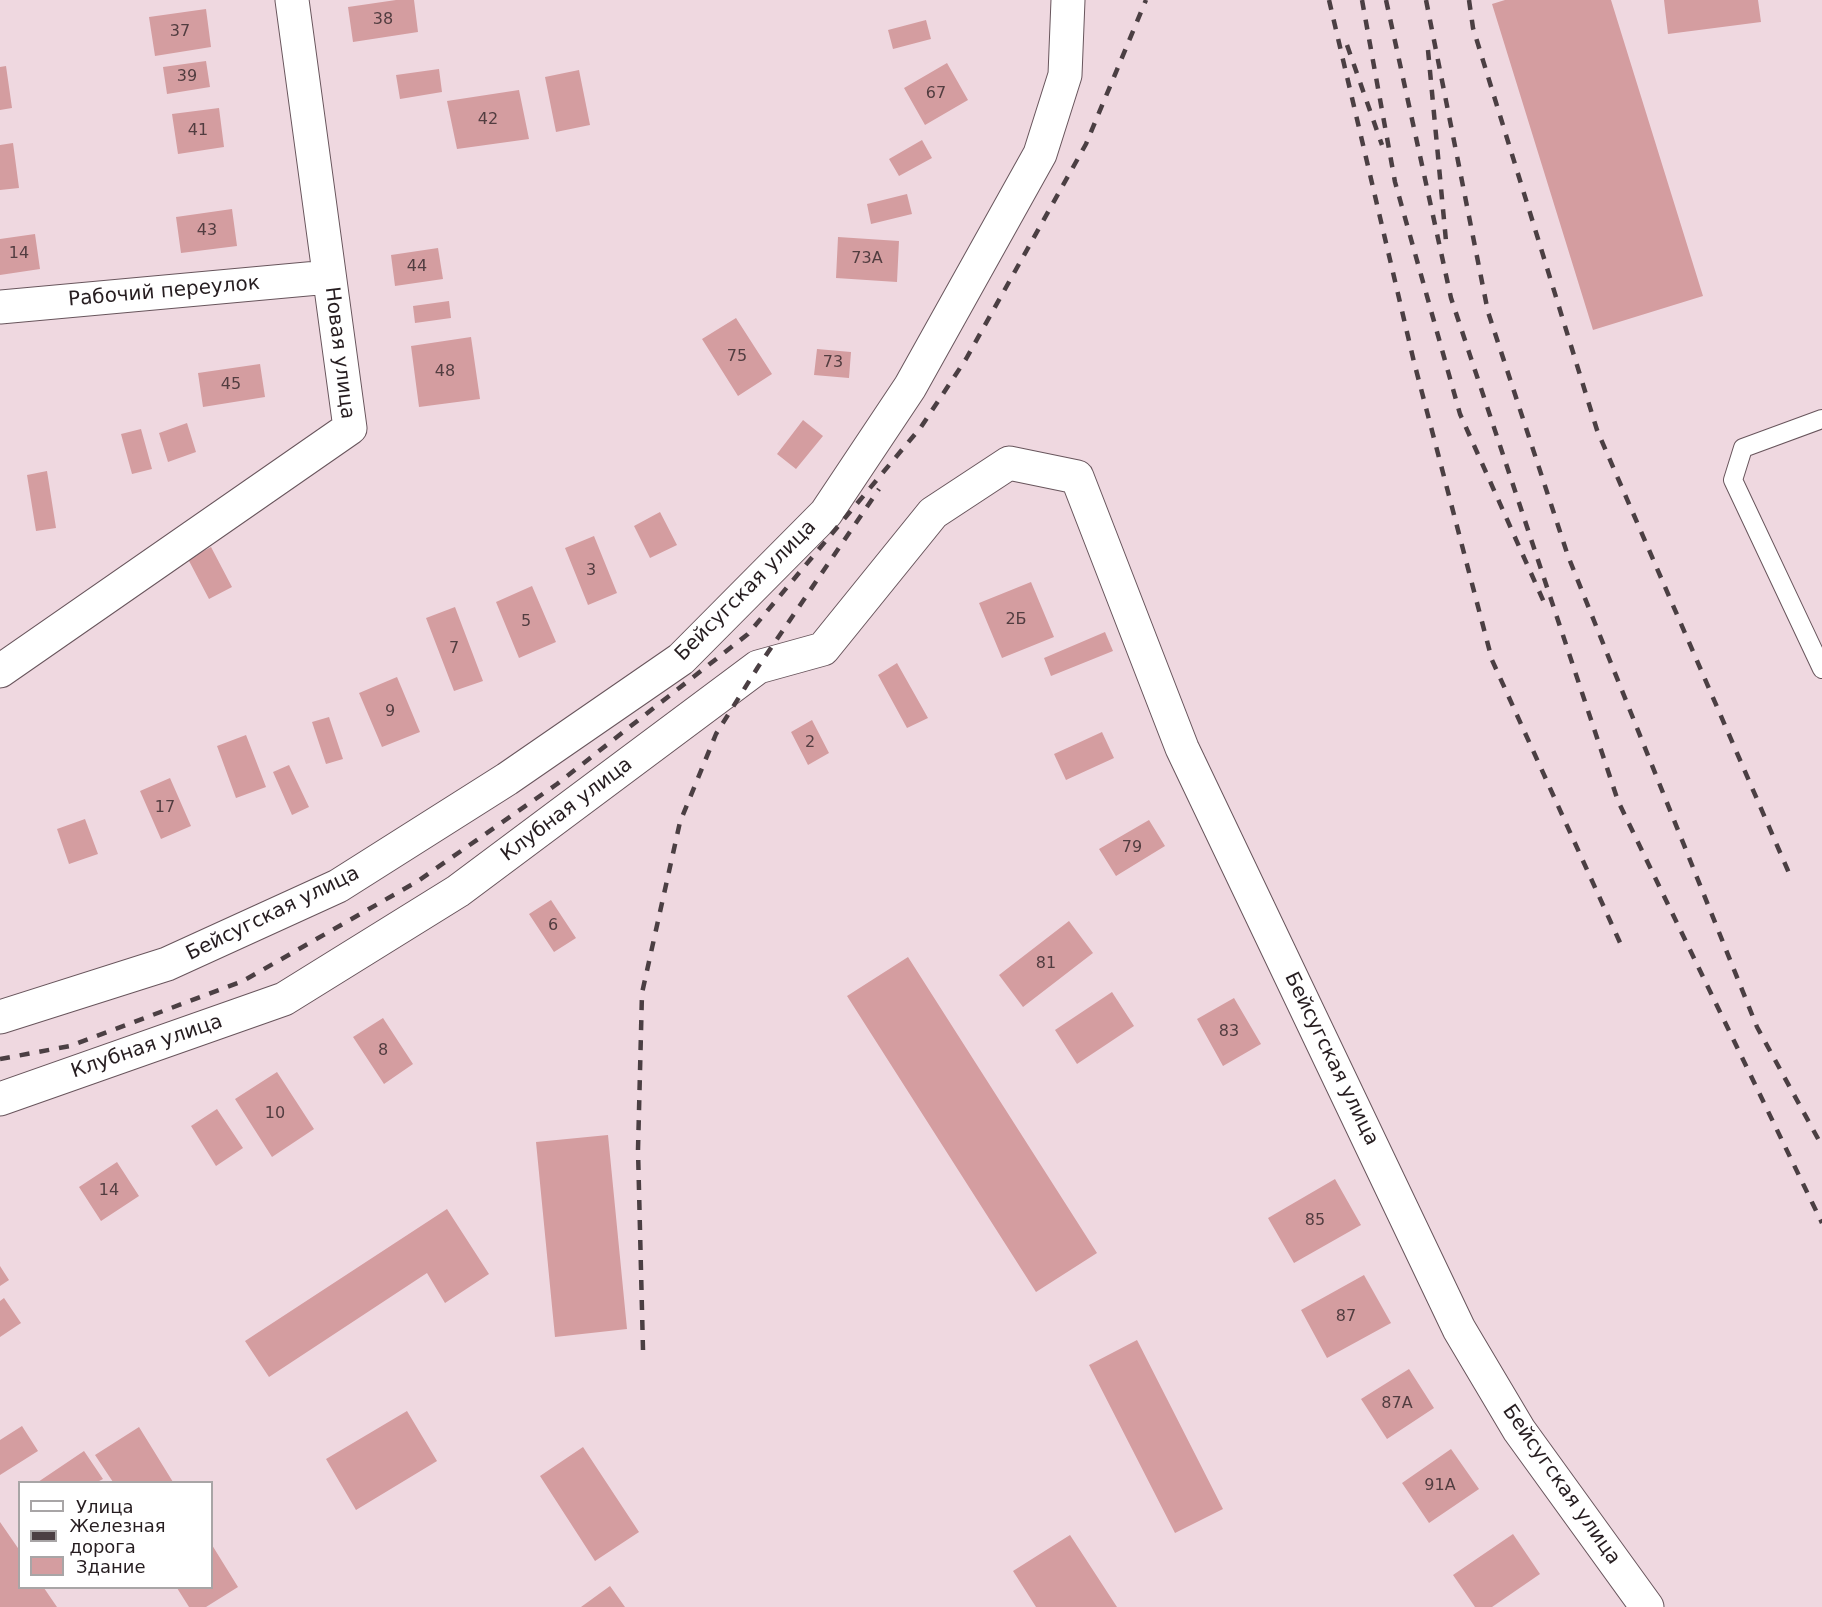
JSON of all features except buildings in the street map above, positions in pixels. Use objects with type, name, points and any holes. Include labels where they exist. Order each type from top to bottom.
[{"type":"street","name":"Новая улица","points":[[0,671],[350,428],[292,0]]},
{"type":"street","name":"Бейсугская улица","points":[[0,1017],[167,964],[338,886],[507,779],[681,659],[826,513],[910,387],[1040,154],[1065,75],[1068,0]]},
{"type":"street","name":"Рабочий переулок","points":[[0,307],[329,278]]},
{"type":"street","name":"Клубная улица","points":[[0,1099],[284,999],[458,891],[758,667],[824,649],[933,513],[1009,464],[1077,477]]},
{"type":"street","name":"Бейсугская улица","points":[[1077,477],[1182,748],[1459,1329],[1519,1430],[1647,1607]]},
{"type":"lane","points":[[1822,419],[1743,448],[1733,480],[1822,669]]},
{"type":"railway","points":[[0,1059],[70,1046],[243,981],[418,881],[557,784],[748,634],[921,427],[966,359],[1086,144],[1146,0]]},
{"type":"railway","points":[[1329,0],[1414,362],[1492,660],[1622,947]]},
{"type":"railway","points":[[1362,0],[1395,182],[1460,414],[1547,609]]},
{"type":"railway","points":[[1386,0],[1451,298],[1618,801],[1822,1223]]},
{"type":"railway","points":[[1426,0],[1488,312],[1568,556],[1757,1027],[1822,1146]]},
{"type":"railway","points":[[1469,0],[1473,28],[1597,430],[1789,873]]},
{"type":"railway","points":[[1347,45],[1382,145]]},
{"type":"railway","points":[[1428,50],[1446,241]]},
{"type":"railway","points":[[643,1350],[638,1150],[642,993],[680,822],[716,734],[758,667],[879,489]]}]
